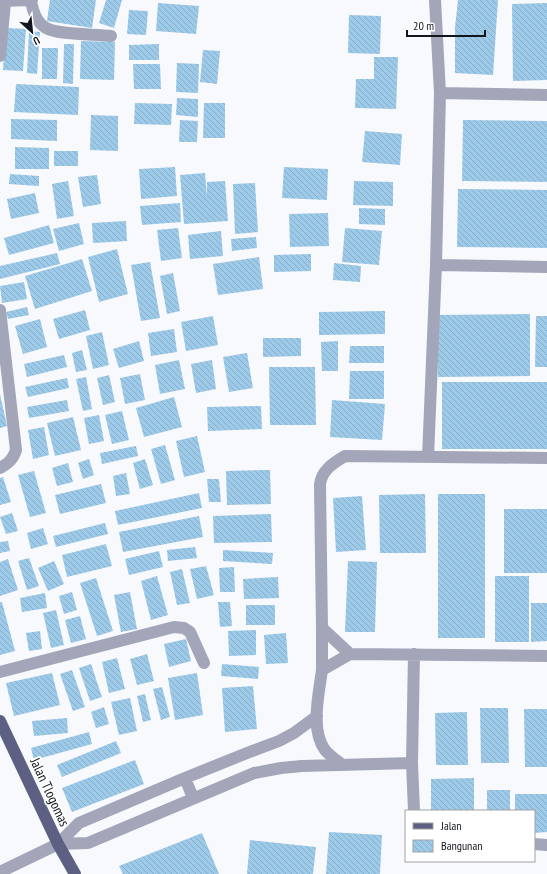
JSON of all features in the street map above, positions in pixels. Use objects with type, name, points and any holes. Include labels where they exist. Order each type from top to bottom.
[{"type":"main road","name":"Jalan Tlogomas","points":[[0,721],[58,844],[75,874]]},
{"type":"street","points":[[0,56],[2,2],[32,0],[33,11],[37,19],[46,28],[56,32],[111,36]]},
{"type":"street","points":[[428,457],[436,265],[440,93],[435,0]]},
{"type":"street","points":[[440,93],[547,95]]},
{"type":"street","points":[[436,265],[547,267]]},
{"type":"street","points":[[0,310],[16,450],[13,458],[0,468]]},
{"type":"street","points":[[341,764],[325,750],[318,737],[317,716],[322,670],[321,478],[332,464],[345,456],[547,458]]},
{"type":"street","points":[[0,672],[174,627],[184,628],[190,632],[204,663]]},
{"type":"street","points":[[322,628],[350,654]]},
{"type":"street","points":[[322,670],[350,654],[547,656]]},
{"type":"street","points":[[414,654],[412,763],[414,810]]},
{"type":"street","points":[[0,872],[58,844],[79,823],[184,778],[279,741],[294,733],[317,716]]},
{"type":"street","points":[[246,753],[254,774]]},
{"type":"street","points":[[58,844],[88,843],[193,798],[254,774],[281,768],[341,764],[412,763]]},
{"type":"street","points":[[184,778],[193,798]]},
{"type":"street","points":[[535,844],[547,845]]},
{"type":"building","points":[[50,0],[96,0],[92,28],[47,21]]},
{"type":"building","points":[[106,0],[122,0],[114,28],[99,23]]},
{"type":"building","points":[[458,0],[498,0],[493,75],[455,73],[455,27]]},
{"type":"building","points":[[158,3],[199,6],[196,34],[156,31]]},
{"type":"building","points":[[547,3],[547,80],[513,81],[512,4]]},
{"type":"building","points":[[129,10],[148,11],[146,35],[127,34]]},
{"type":"building","points":[[349,15],[381,16],[380,54],[348,53]]},
{"type":"building","points":[[6,28],[26,29],[23,71],[3,70]]},
{"type":"building","points":[[29,31],[40,32],[37,74],[27,73]]},
{"type":"building","points":[[81,41],[115,42],[114,80],[80,79]]},
{"type":"building","points":[[64,44],[74,44],[73,84],[63,83]]},
{"type":"building","points":[[159,44],[159,60],[129,60],[129,45]]},
{"type":"building","points":[[42,48],[58,48],[57,79],[42,79]]},
{"type":"building","points":[[203,50],[220,51],[217,84],[200,82]]},
{"type":"building","points":[[374,57],[398,57],[396,109],[355,108],[356,79],[374,79]]},
{"type":"building","points":[[177,63],[199,64],[198,93],[176,92]]},
{"type":"building","points":[[133,64],[160,64],[161,89],[134,89]]},
{"type":"building","points":[[16,84],[79,87],[78,115],[14,112]]},
{"type":"building","points":[[177,98],[198,99],[198,117],[176,115]]},
{"type":"building","points":[[135,103],[172,104],[171,125],[134,124]]},
{"type":"building","points":[[204,103],[225,103],[225,138],[203,138]]},
{"type":"building","points":[[91,115],[118,116],[118,151],[90,150]]},
{"type":"building","points":[[11,119],[57,120],[57,141],[11,139]]},
{"type":"building","points":[[180,120],[198,121],[197,142],[179,142]]},
{"type":"building","points":[[463,120],[547,121],[547,182],[462,181]]},
{"type":"building","points":[[365,131],[402,134],[400,165],[362,162]]},
{"type":"building","points":[[15,147],[49,148],[49,169],[15,169]]},
{"type":"building","points":[[54,151],[78,151],[78,166],[54,166]]},
{"type":"building","points":[[175,167],[177,196],[141,199],[139,169]]},
{"type":"building","points":[[284,167],[328,169],[327,200],[282,198]]},
{"type":"building","points":[[205,173],[207,197],[207,182],[225,181],[228,221],[184,224],[180,175]]},
{"type":"building","points":[[10,174],[39,176],[39,186],[9,184]]},
{"type":"building","points":[[97,175],[101,204],[83,207],[78,177]]},
{"type":"building","points":[[68,181],[74,216],[57,219],[52,184]]},
{"type":"building","points":[[354,181],[393,182],[393,206],[353,205]]},
{"type":"building","points":[[255,183],[258,232],[235,234],[233,184]]},
{"type":"building","points":[[458,189],[547,190],[547,248],[457,247]]},
{"type":"building","points":[[35,193],[39,213],[11,219],[7,199]]},
{"type":"building","points":[[180,203],[181,222],[142,225],[140,206]]},
{"type":"building","points":[[359,208],[385,209],[385,225],[359,224]]},
{"type":"building","points":[[328,213],[329,246],[290,247],[289,214]]},
{"type":"building","points":[[126,221],[127,241],[93,243],[92,223]]},
{"type":"building","points":[[79,223],[84,244],[59,251],[53,229]]},
{"type":"building","points":[[49,225],[54,243],[9,255],[4,238]]},
{"type":"building","points":[[178,228],[182,258],[161,261],[157,230]]},
{"type":"building","points":[[345,228],[382,231],[379,265],[342,262]]},
{"type":"building","points":[[221,231],[223,256],[190,259],[188,235]]},
{"type":"building","points":[[256,237],[257,248],[232,251],[231,239]]},
{"type":"building","points":[[117,249],[128,294],[99,302],[88,257]]},
{"type":"building","points":[[57,253],[60,264],[0,279],[0,266]]},
{"type":"building","points":[[311,254],[311,271],[274,272],[274,255]]},
{"type":"building","points":[[259,257],[263,289],[218,295],[213,264]]},
{"type":"building","points":[[82,259],[92,291],[35,309],[25,276]]},
{"type":"building","points":[[150,262],[160,318],[141,321],[131,265]]},
{"type":"building","points":[[334,263],[361,266],[360,282],[333,280]]},
{"type":"building","points":[[173,273],[180,311],[167,314],[160,276]]},
{"type":"building","points":[[24,282],[27,299],[2,303],[0,286]]},
{"type":"building","points":[[27,307],[29,315],[8,319],[6,312]]},
{"type":"building","points":[[85,310],[90,330],[59,339],[53,319]]},
{"type":"building","points":[[385,311],[385,334],[319,335],[319,312]]},
{"type":"building","points":[[530,314],[530,376],[438,377],[437,315]]},
{"type":"building","points":[[213,316],[218,345],[186,351],[181,322]]},
{"type":"building","points":[[536,316],[547,316],[547,367],[535,367]]},
{"type":"building","points":[[40,319],[47,347],[23,354],[15,326]]},
{"type":"building","points":[[174,329],[177,352],[151,356],[148,333]]},
{"type":"building","points":[[102,332],[109,365],[93,369],[86,336]]},
{"type":"building","points":[[263,338],[301,338],[301,356],[263,357]]},
{"type":"building","points":[[139,341],[144,361],[119,368],[113,349]]},
{"type":"building","points":[[338,341],[338,371],[322,371],[321,342]]},
{"type":"building","points":[[350,346],[384,346],[384,363],[349,363]]},
{"type":"building","points":[[82,350],[87,370],[76,372],[72,353]]},
{"type":"building","points":[[247,353],[253,388],[229,392],[223,357]]},
{"type":"building","points":[[64,355],[67,367],[27,377],[24,364]]},
{"type":"building","points":[[179,360],[185,389],[160,394],[155,365]]},
{"type":"building","points":[[212,360],[216,389],[196,393],[191,364]]},
{"type":"building","points":[[269,367],[315,367],[316,425],[270,425]]},
{"type":"building","points":[[350,371],[384,371],[384,399],[349,399]]},
{"type":"building","points":[[140,374],[145,400],[125,404],[120,378]]},
{"type":"building","points":[[109,375],[115,402],[103,405],[97,378]]},
{"type":"building","points":[[86,377],[92,409],[83,411],[76,379]]},
{"type":"building","points":[[67,378],[69,388],[28,397],[25,387]]},
{"type":"building","points":[[442,382],[547,382],[547,449],[442,449]]},
{"type":"building","points":[[0,394],[7,426],[0,428]]},
{"type":"building","points":[[174,397],[182,427],[144,437],[136,408]]},
{"type":"building","points":[[67,400],[69,411],[29,418],[27,407]]},
{"type":"building","points":[[332,400],[385,404],[382,440],[330,437]]},
{"type":"building","points":[[261,406],[262,429],[208,431],[207,407]]},
{"type":"building","points":[[122,411],[129,440],[112,444],[105,415]]},
{"type":"building","points":[[99,415],[104,441],[89,444],[84,418]]},
{"type":"building","points":[[73,417],[81,450],[55,456],[47,423]]},
{"type":"building","points":[[44,427],[49,455],[33,459],[28,430]]},
{"type":"building","points":[[197,436],[205,472],[184,477],[176,441]]},
{"type":"building","points":[[165,445],[175,480],[161,484],[151,449]]},
{"type":"building","points":[[136,446],[138,456],[102,464],[100,453]]},
{"type":"building","points":[[89,459],[94,475],[83,479],[78,463]]},
{"type":"building","points":[[145,459],[153,485],[140,489],[133,463]]},
{"type":"building","points":[[68,463],[73,482],[57,486],[52,468]]},
{"type":"building","points":[[270,470],[271,504],[227,505],[226,471]]},
{"type":"building","points":[[34,471],[46,513],[30,517],[18,475]]},
{"type":"building","points":[[126,473],[130,494],[116,496],[113,476]]},
{"type":"building","points":[[3,477],[11,502],[0,505],[0,478]]},
{"type":"building","points":[[207,479],[219,479],[221,502],[209,502]]},
{"type":"building","points":[[101,484],[106,503],[60,514],[55,495]]},
{"type":"building","points":[[199,493],[202,508],[118,525],[115,511]]},
{"type":"building","points":[[425,494],[426,553],[380,553],[379,495]]},
{"type":"building","points":[[438,494],[485,494],[485,638],[438,638]]},
{"type":"building","points":[[362,496],[366,550],[336,552],[333,498]]},
{"type":"building","points":[[504,509],[547,509],[547,573],[504,573]]},
{"type":"building","points":[[12,513],[18,531],[6,534],[0,517]]},
{"type":"building","points":[[271,514],[272,542],[214,543],[213,516]]},
{"type":"building","points":[[199,516],[203,537],[123,552],[119,532]]},
{"type":"building","points":[[105,523],[108,534],[56,547],[53,536]]},
{"type":"building","points":[[43,528],[48,544],[31,549],[27,533]]},
{"type":"building","points":[[8,541],[10,551],[0,553],[0,542]]},
{"type":"building","points":[[106,544],[112,566],[67,577],[62,555]]},
{"type":"building","points":[[195,547],[197,558],[168,561],[167,550]]},
{"type":"building","points":[[223,550],[273,553],[272,564],[223,561]]},
{"type":"building","points":[[159,551],[163,567],[129,575],[125,559]]},
{"type":"building","points":[[29,558],[39,586],[27,590],[18,561]]},
{"type":"building","points":[[8,559],[18,590],[0,596],[0,562]]},
{"type":"building","points":[[54,561],[64,584],[48,591],[38,568]]},
{"type":"building","points":[[348,561],[377,562],[375,632],[345,632]]},
{"type":"building","points":[[206,566],[214,595],[197,599],[190,569]]},
{"type":"building","points":[[234,567],[235,592],[220,592],[219,568]]},
{"type":"building","points":[[182,569],[190,603],[177,605],[170,572]]},
{"type":"building","points":[[157,576],[168,615],[151,620],[141,581]]},
{"type":"building","points":[[495,576],[529,576],[529,642],[495,642]]},
{"type":"building","points":[[278,577],[279,598],[244,599],[243,579]]},
{"type":"building","points":[[96,578],[113,631],[97,636],[80,583]]},
{"type":"building","points":[[72,592],[77,610],[64,614],[59,596]]},
{"type":"building","points":[[130,592],[137,629],[121,632],[114,595]]},
{"type":"building","points":[[45,593],[47,608],[22,612],[20,598]]},
{"type":"building","points":[[0,602],[2,602],[15,651],[0,655]]},
{"type":"building","points":[[218,602],[230,602],[232,626],[220,627]]},
{"type":"building","points":[[531,603],[547,603],[547,641],[531,642]]},
{"type":"building","points":[[246,605],[275,605],[275,625],[246,625]]},
{"type":"building","points":[[56,610],[64,645],[51,648],[43,613]]},
{"type":"building","points":[[80,616],[86,639],[71,643],[65,620]]},
{"type":"building","points":[[256,630],[256,655],[229,656],[228,631]]},
{"type":"building","points":[[40,631],[42,649],[29,651],[26,633]]},
{"type":"building","points":[[286,633],[288,663],[266,664],[264,635]]},
{"type":"building","points":[[186,639],[191,661],[169,667],[164,644]]},
{"type":"building","points":[[147,654],[154,681],[137,685],[130,659]]},
{"type":"building","points":[[117,658],[125,689],[109,693],[102,662]]},
{"type":"building","points":[[91,664],[102,697],[90,701],[79,668]]},
{"type":"building","points":[[222,664],[259,667],[258,679],[221,676]]},
{"type":"building","points":[[72,670],[85,707],[73,711],[60,674]]},
{"type":"building","points":[[52,673],[60,705],[14,716],[6,683]]},
{"type":"building","points":[[197,673],[203,715],[175,720],[168,678]]},
{"type":"building","points":[[253,686],[257,729],[225,732],[222,688]]},
{"type":"building","points":[[162,687],[170,717],[161,720],[153,689]]},
{"type":"building","points":[[145,694],[151,720],[143,722],[137,696]]},
{"type":"building","points":[[130,698],[137,731],[119,735],[111,702]]},
{"type":"building","points":[[104,707],[109,724],[96,728],[91,712]]},
{"type":"building","points":[[480,708],[508,708],[509,763],[481,763]]},
{"type":"building","points":[[524,709],[547,709],[547,767],[525,767]]},
{"type":"building","points":[[467,712],[468,765],[436,765],[435,713]]},
{"type":"building","points":[[67,718],[68,733],[34,736],[32,721]]},
{"type":"building","points":[[89,732],[92,744],[34,760],[31,748]]},
{"type":"building","points":[[116,741],[121,753],[62,777],[57,765]]},
{"type":"building","points":[[135,760],[144,784],[72,812],[62,788]]},
{"type":"building","points":[[474,778],[474,810],[431,810],[431,779]]},
{"type":"building","points":[[487,790],[510,790],[510,810],[487,810]]},
{"type":"building","points":[[515,794],[547,794],[547,832],[535,833],[535,810],[515,810]]},
{"type":"building","points":[[329,832],[382,835],[380,874],[326,874]]},
{"type":"building","points":[[202,833],[219,874],[123,874],[119,866]]},
{"type":"building","points":[[250,840],[316,847],[313,874],[247,874]]}]
